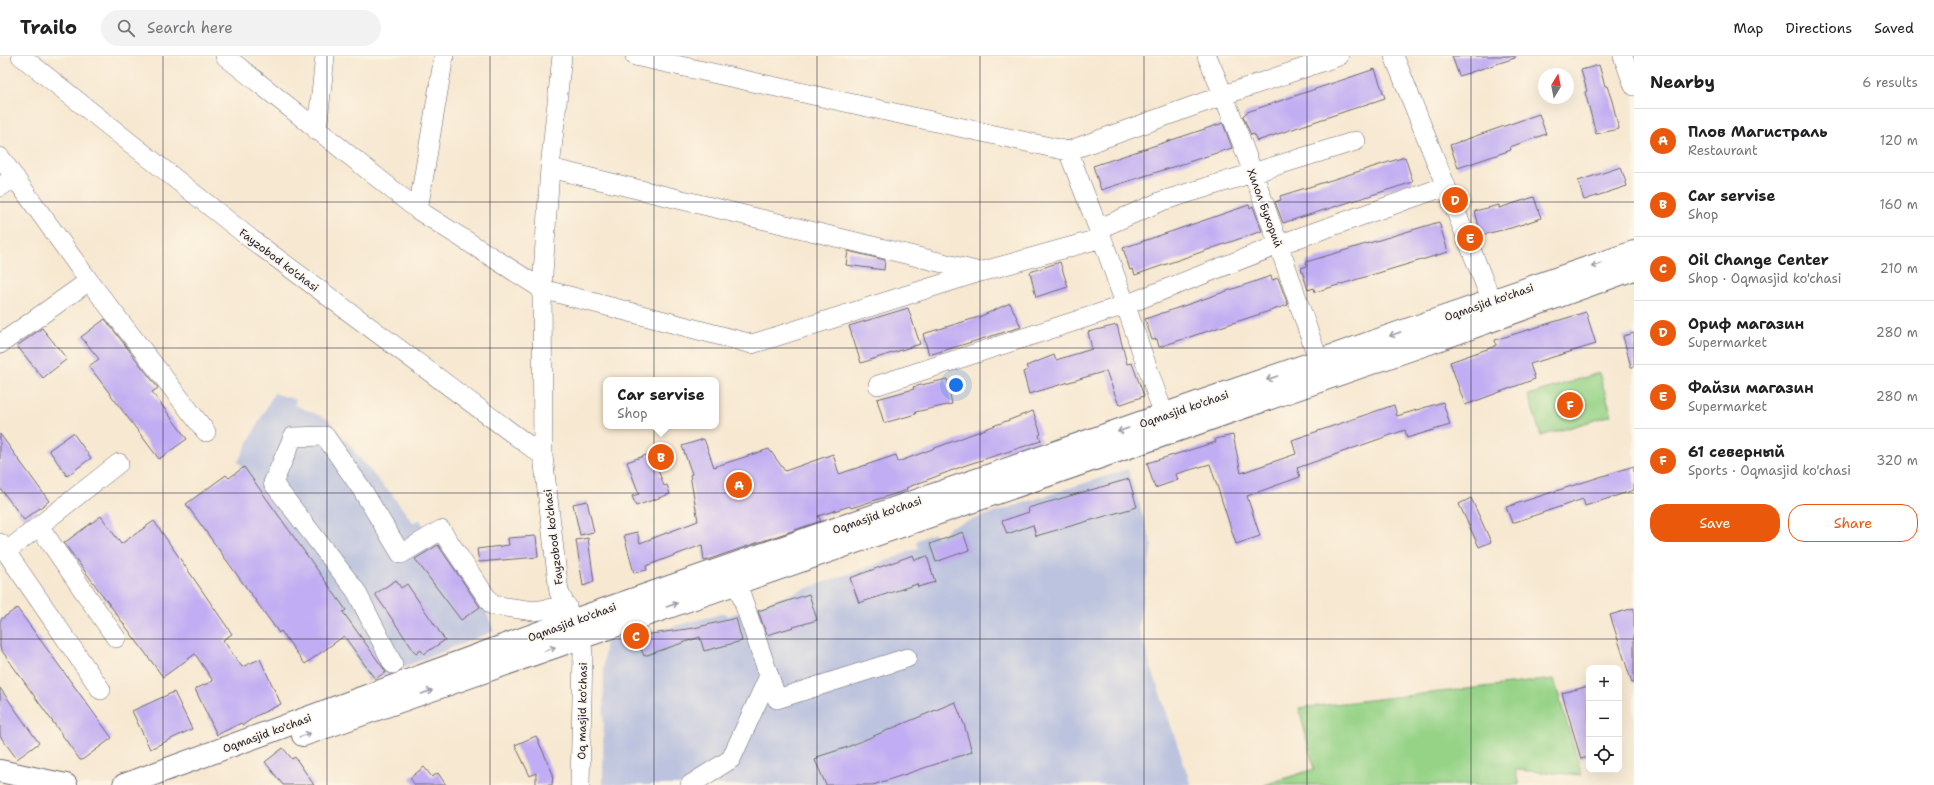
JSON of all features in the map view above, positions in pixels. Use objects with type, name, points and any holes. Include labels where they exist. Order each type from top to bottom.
[{"type":"main road","name":"Oqmasjid ko'chasi","points":[[162,785],[574,621],[737,582],[1427,333],[1492,302],[1634,252]]},
{"type":"main road","name":"Oqmasjid ko'chasi","points":[[124,785],[574,621],[1319,362],[1427,333],[1634,269]]},
{"type":"main road","points":[[0,771],[19,785]]},
{"type":"main road","points":[[0,771],[66,785]]},
{"type":"street","name":"Fayzobod ko'chasi","points":[[21,56],[251,239],[543,456]]},
{"type":"street","points":[[225,56],[418,210],[542,289],[752,344],[1100,234],[1162,201],[1356,141]]},
{"type":"street","points":[[317,130],[325,56]]},
{"type":"street","points":[[418,210],[444,56]]},
{"type":"street","name":"Fayzobod ko'chasi","points":[[562,56],[550,168],[542,289],[543,456],[559,592],[574,621]]},
{"type":"street","points":[[635,56],[1068,151],[1224,95],[1339,56]]},
{"type":"street","name":"Хилол Бухорий","points":[[1207,56],[1224,95],[1253,173],[1319,362]]},
{"type":"street","points":[[1394,56],[1492,302]]},
{"type":"street","points":[[1623,56],[1634,86]]},
{"type":"street","points":[[1068,151],[1100,234],[1164,415]]},
{"type":"street","points":[[0,157],[7,182],[89,281],[206,432]]},
{"type":"street","points":[[550,168],[980,272]]},
{"type":"street","points":[[878,385],[1125,305],[1278,245],[1446,186]]},
{"type":"street","points":[[0,344],[89,281]]},
{"type":"street","points":[[394,664],[356,591],[273,483],[293,437],[325,436],[361,488],[401,554],[441,530],[492,605],[534,611],[574,621]]},
{"type":"street","points":[[101,690],[3,547],[39,526],[119,463]]},
{"type":"street","points":[[39,526],[116,638]]},
{"type":"street","points":[[737,582],[777,699],[907,658]]},
{"type":"street","name":"Oq masjid ko'chasi","points":[[574,621],[583,654],[580,785]]},
{"type":"street","points":[[690,785],[731,758],[769,676]]},
{"type":"shaded area","points":[[274,393],[296,400],[294,405],[328,419],[383,486],[391,493],[413,523],[419,519],[483,604],[494,631],[368,681],[344,636],[230,477],[244,468],[238,462]]},
{"type":"shaded area","points":[[1128,469],[1152,545],[1138,628],[1191,785],[603,785],[604,658],[606,639],[636,636],[725,613],[728,616],[896,557],[918,548],[916,541],[933,533],[938,537],[950,527]]},
{"type":"green space","points":[[1599,373],[1612,415],[1541,436],[1528,395]]},
{"type":"green space","points":[[1554,679],[1582,775],[1515,770],[1519,785],[1264,785],[1314,769],[1299,708]]},
{"type":"building","points":[[1452,56],[1515,56],[1515,58],[1459,76]]},
{"type":"building","points":[[1599,65],[1605,86],[1607,86],[1612,101],[1619,129],[1596,134],[1581,70]]},
{"type":"building","points":[[1375,69],[1385,98],[1257,141],[1254,134],[1251,135],[1243,116],[1247,112]]},
{"type":"building","points":[[1539,114],[1546,134],[1510,147],[1511,150],[1458,168],[1450,145]]},
{"type":"building","points":[[1223,123],[1232,148],[1101,190],[1093,166]]},
{"type":"building","points":[[1405,157],[1413,182],[1283,223],[1275,202],[1281,200],[1280,196]]},
{"type":"building","points":[[1621,167],[1627,186],[1584,200],[1578,181]]},
{"type":"building","points":[[1534,197],[1541,218],[1511,228],[1481,235],[1475,211],[1499,205],[1499,208]]},
{"type":"building","points":[[1249,205],[1250,208],[1253,206],[1262,231],[1135,275],[1133,269],[1130,270],[1123,248]]},
{"type":"building","points":[[1439,222],[1448,252],[1315,292],[1314,288],[1308,290],[1301,268],[1307,266],[1306,262]]},
{"type":"building","points":[[848,251],[885,260],[884,270],[846,265]]},
{"type":"building","points":[[1060,262],[1068,287],[1036,297],[1030,272]]},
{"type":"building","points":[[1271,276],[1272,280],[1278,278],[1288,305],[1159,347],[1157,339],[1152,340],[1145,319]]},
{"type":"building","points":[[1010,303],[1021,327],[929,355],[923,334],[979,317]]},
{"type":"building","points":[[908,308],[920,344],[861,363],[849,326]]},
{"type":"building","points":[[1586,312],[1596,344],[1530,364],[1535,379],[1465,405],[1450,362],[1493,347],[1496,345],[1495,340]]},
{"type":"building","points":[[105,319],[158,388],[152,392],[187,439],[159,459],[89,366],[99,359],[81,337]]},
{"type":"building","points":[[1117,325],[1127,364],[1132,363],[1144,396],[1119,405],[1106,371],[1029,394],[1023,372],[1028,370],[1026,366],[1054,355],[1056,360],[1092,349],[1088,332]]},
{"type":"building","points":[[42,328],[67,359],[43,378],[17,346]]},
{"type":"building","points":[[1634,333],[1634,367],[1631,367],[1623,336]]},
{"type":"building","points":[[947,379],[952,404],[915,412],[916,414],[884,423],[877,399],[914,389],[913,387]]},
{"type":"building","points":[[1443,402],[1450,425],[1407,438],[1405,430],[1297,468],[1300,477],[1247,496],[1260,536],[1236,544],[1210,464],[1176,474],[1178,480],[1155,488],[1147,463],[1216,442],[1215,439],[1233,435],[1241,473],[1296,454],[1292,440],[1394,405],[1397,416]]},
{"type":"building","points":[[1033,411],[1041,434],[1039,435],[1041,441],[966,465],[906,488],[907,490],[851,508],[850,506],[818,516],[821,521],[704,561],[702,545],[646,566],[647,570],[634,573],[624,535],[637,532],[640,543],[698,521],[690,475],[692,474],[682,446],[704,439],[714,467],[769,449],[785,471],[833,454],[839,474],[896,455],[898,462]]},
{"type":"building","points":[[73,433],[91,458],[67,476],[49,450]]},
{"type":"building","points":[[0,434],[49,501],[24,520],[0,488]]},
{"type":"building","points":[[652,453],[664,486],[667,485],[670,494],[636,506],[632,496],[639,494],[627,462]]},
{"type":"building","points":[[1634,466],[1634,490],[1585,506],[1583,499],[1512,523],[1506,507]]},
{"type":"building","points":[[244,467],[346,610],[343,612],[386,672],[375,679],[344,636],[305,664],[281,631],[279,633],[186,504],[226,475],[229,478]]},
{"type":"building","points":[[1129,479],[1137,507],[1036,536],[1033,525],[1007,534],[1002,521],[1029,512],[1028,508]]},
{"type":"building","points":[[1471,498],[1491,542],[1479,547],[1459,504]]},
{"type":"building","points":[[587,501],[594,532],[580,535],[573,504]]},
{"type":"building","points":[[101,516],[121,544],[154,521],[232,634],[223,640],[242,667],[260,659],[281,704],[256,716],[243,725],[241,723],[217,735],[195,689],[213,681],[195,654],[163,677],[64,543]]},
{"type":"building","points":[[963,532],[969,550],[936,562],[930,544]]},
{"type":"building","points":[[536,536],[538,557],[479,562],[477,549],[509,545],[508,538]]},
{"type":"building","points":[[588,538],[594,582],[583,586],[576,540]]},
{"type":"building","points":[[438,545],[480,607],[461,620],[415,559]]},
{"type":"building","points":[[913,555],[915,560],[927,556],[935,582],[918,587],[917,584],[859,603],[850,578]]},
{"type":"building","points":[[396,580],[401,588],[407,584],[445,640],[424,654],[421,650],[416,654],[375,594]]},
{"type":"building","points":[[809,594],[817,620],[767,635],[758,611]]},
{"type":"building","points":[[17,608],[112,738],[82,760],[80,760],[0,648],[0,620]]},
{"type":"building","points":[[1634,608],[1634,683],[1632,683],[1610,615]]},
{"type":"building","points":[[736,618],[742,641],[704,651],[700,637],[644,656],[636,636],[694,628]]},
{"type":"building","points":[[1586,687],[1586,758],[1581,759],[1562,693]]},
{"type":"building","points":[[0,688],[39,743],[17,759],[0,736]]},
{"type":"building","points":[[174,692],[192,729],[150,749],[132,711]]},
{"type":"building","points":[[955,702],[964,724],[972,752],[873,785],[826,785],[815,760],[818,759],[817,757],[845,748]]},
{"type":"building","points":[[536,736],[553,774],[552,785],[536,785],[536,773],[530,776],[515,745]]},
{"type":"building","points":[[283,748],[292,759],[295,757],[314,785],[283,785],[265,762]]},
{"type":"building","points":[[424,767],[432,777],[438,773],[446,785],[415,785],[410,778]]},
{"type":"place","name":"Ориф магазин","points":[[1455,200]]},
{"type":"place","name":"Файзи магазин","points":[[1470,238]]},
{"type":"place","name":"61 северный","points":[[1570,405]]},
{"type":"place","name":"Car servise","points":[[661,457]]},
{"type":"place","name":"Плов Магистраль","points":[[739,485]]},
{"type":"place","name":"Oil Change Center","points":[[636,636]]}]
